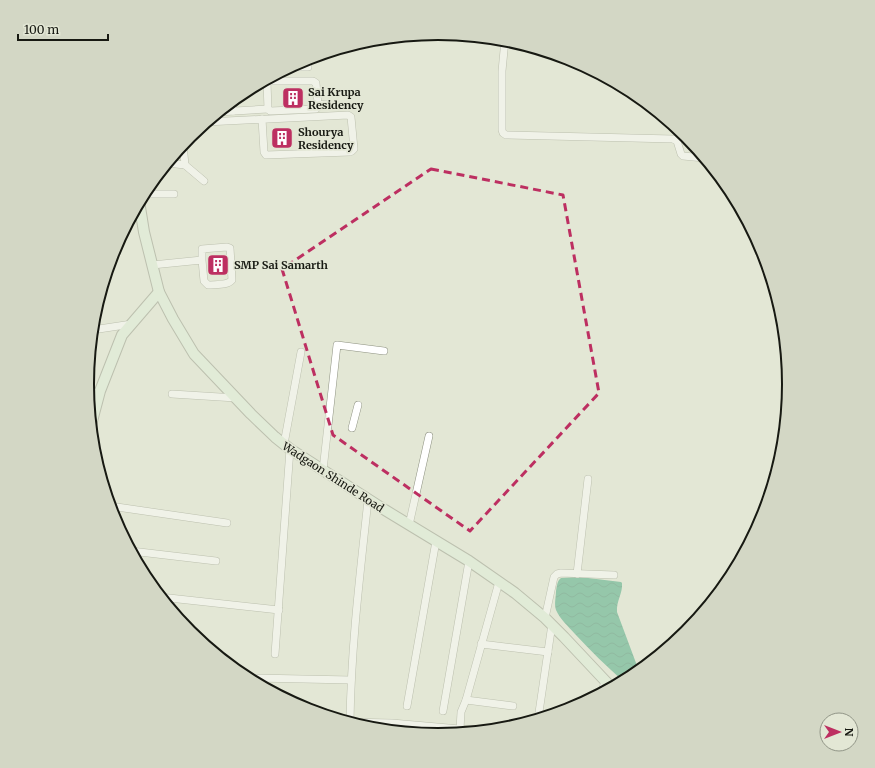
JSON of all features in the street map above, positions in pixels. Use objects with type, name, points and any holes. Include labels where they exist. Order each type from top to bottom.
[{"type":"street","points":[[504,47],[502,71],[502,130],[506,135],[673,139],[677,141],[683,156],[696,157]]},
{"type":"street","points":[[304,67],[308,67]]},
{"type":"street","points":[[228,111],[268,109],[273,112],[316,109],[318,107],[316,83],[313,81],[275,81]]},
{"type":"street","points":[[267,85],[268,109]]},
{"type":"street","points":[[318,105],[326,104]]},
{"type":"street","points":[[215,122],[262,119],[348,115],[351,117],[354,149],[352,152],[266,155],[264,152],[262,119]]},
{"type":"street","points":[[183,153],[185,165]]},
{"type":"street","points":[[174,164],[185,165],[204,181]]},
{"type":"street","points":[[150,194],[174,194]]},
{"type":"street","name":"Wadgaon Shinde Road","points":[[137,217],[144,232],[159,292],[194,354],[275,437],[368,500],[469,561],[515,593],[564,636],[607,683]]},
{"type":"street","points":[[224,246],[230,248],[231,282],[227,284],[208,285],[204,281],[202,260],[202,249],[224,246]]},
{"type":"street","points":[[152,265],[202,260]]},
{"type":"street","points":[[94,410],[100,391],[122,335],[159,292]]},
{"type":"street","points":[[98,329],[132,324]]},
{"type":"street","points":[[323,470],[337,345],[384,351]]},
{"type":"street","points":[[275,654],[279,610],[287,446],[301,352]]},
{"type":"street","points":[[94,393],[100,391]]},
{"type":"street","points":[[172,394],[236,398]]},
{"type":"street","points":[[352,428],[358,406]]},
{"type":"street","points":[[409,525],[428,436]]},
{"type":"street","points":[[577,574],[588,479]]},
{"type":"street","points":[[349,716],[358,590],[368,500]]},
{"type":"street","points":[[117,507],[227,523]]},
{"type":"street","points":[[407,706],[436,541]]},
{"type":"street","points":[[138,552],[216,561]]},
{"type":"street","points":[[443,711],[469,561]]},
{"type":"street","points":[[539,713],[548,652],[548,621],[554,577],[561,573],[614,575]]},
{"type":"street","points":[[460,727],[461,712],[466,700],[499,582]]},
{"type":"street","points":[[169,598],[279,610]]},
{"type":"street","points":[[481,644],[548,652]]},
{"type":"street","points":[[259,678],[351,680]]},
{"type":"street","points":[[466,700],[513,706]]},
{"type":"street","points":[[386,724],[443,728]]},
{"type":"highlighted area","points":[[431,169],[563,195],[599,393],[470,531],[333,435],[282,269]]},
{"type":"water","points":[[580,577],[622,583],[617,612],[637,665],[618,677],[575,634],[556,610],[555,603],[557,584],[561,578]]},
{"type":"place","name":"Sai Krupa Residency","points":[[293,98]]},
{"type":"place","name":"Shourya Residency","points":[[282,138]]},
{"type":"place","name":"SMP Sai Samarth","points":[[218,265]]}]
